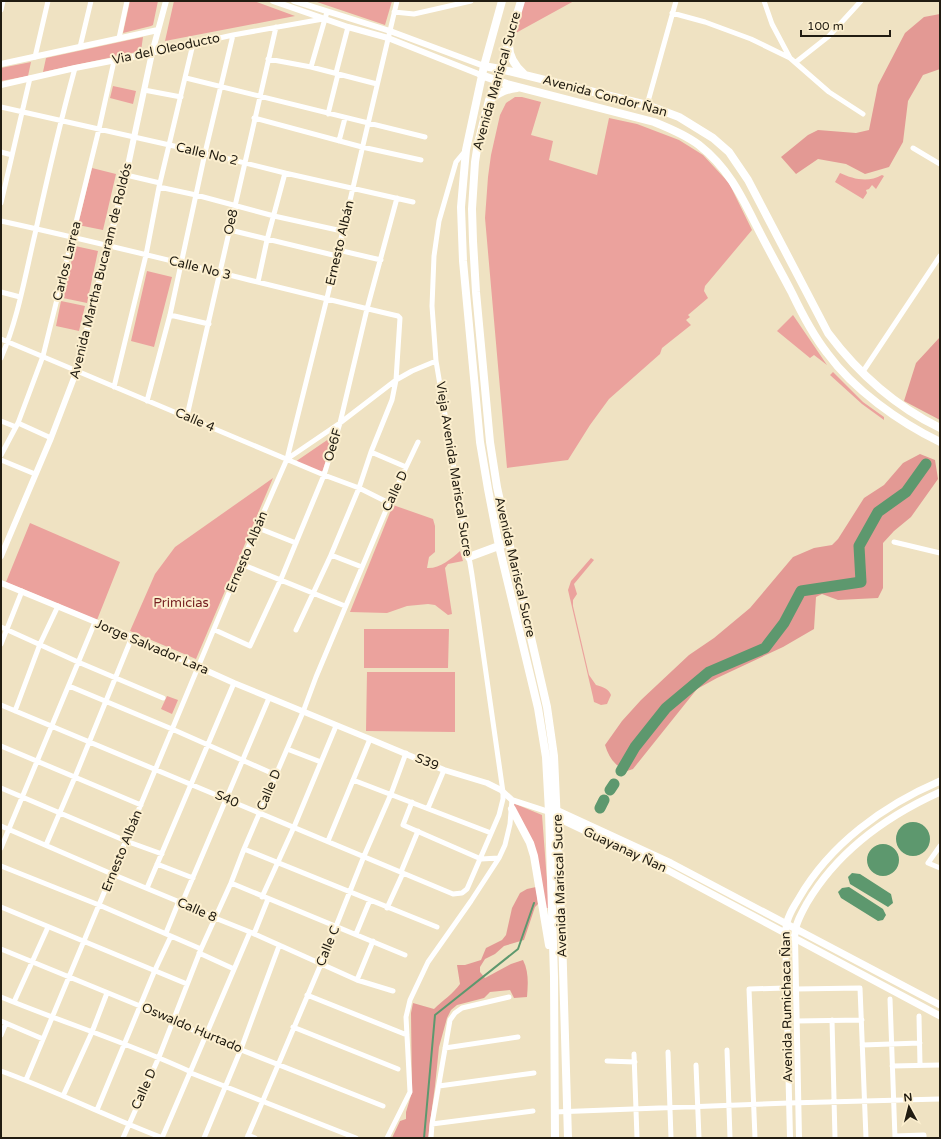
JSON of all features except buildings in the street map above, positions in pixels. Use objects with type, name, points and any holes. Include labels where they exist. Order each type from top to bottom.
[{"type":"main road","name":"Avenida Mariscal Sucre","points":[[502,1],[484,66],[466,150],[461,207],[465,293],[480,442],[488,490],[499,546],[538,708],[554,813]]},
{"type":"main road","name":"Avenida Mariscal Sucre","points":[[521,1],[497,81],[489,100],[475,162],[472,209],[476,300],[490,442],[497,487],[549,716],[554,756],[555,876],[552,911],[555,1138]]},
{"type":"main road","points":[[510,39],[509,49],[512,59],[517,68],[524,75]]},
{"type":"main road","name":"Avenida Condor Ñan","points":[[484,66],[500,68],[647,105],[679,117],[713,138],[729,152],[748,180],[828,333],[850,361],[862,373],[903,407],[940,428]]},
{"type":"main road","name":"Avenida Condor Ñan","points":[[482,75],[497,81],[654,122],[669,128],[698,145],[710,155],[734,184],[810,330],[827,354],[852,382],[894,416],[940,442]]},
{"type":"main road","points":[[489,100],[498,93],[509,88],[521,87]]},
{"type":"main road","points":[[469,557],[509,542]]},
{"type":"main road","points":[[516,615],[526,614]]},
{"type":"main road","name":"Avenida Rumichaca Ñan","points":[[786,929],[795,904],[806,886],[832,855],[850,837],[886,809],[940,781]]},
{"type":"main road","name":"Avenida Rumichaca Ñan","points":[[794,938],[795,929],[814,891],[826,875],[848,852],[861,840],[892,818],[916,803],[940,792]]},
{"type":"main road","points":[[512,809],[530,843],[534,856],[554,977]]},
{"type":"main road","name":"Guayanay Ñan","points":[[554,813],[786,929],[794,938],[940,1016]]},
{"type":"main road","name":"Avenida Mariscal Sucre","points":[[555,876],[561,910],[568,1138]]},
{"type":"main road","name":"Guayanay Ñan","points":[[786,929],[795,929],[940,1005]]},
{"type":"main road","points":[[886,987],[890,979]]},
{"type":"street","points":[[1,10],[3,1]]},
{"type":"street","points":[[36,57],[48,1]]},
{"type":"street","points":[[80,47],[91,1]]},
{"type":"street","points":[[119,38],[127,1]]},
{"type":"street","name":"Avenida Martha Bucaram de Roldós","points":[[1,556],[51,438],[77,370],[126,175],[152,53],[166,1]]},
{"type":"street","points":[[273,1],[348,27],[388,38],[482,75]]},
{"type":"street","name":"Avenida Condor Ñan","points":[[294,1],[390,31],[484,66]]},
{"type":"street","name":"Ernesto Albán","points":[[26,1080],[198,666],[215,630],[241,564],[287,459],[338,253],[397,1]]},
{"type":"street","points":[[394,12],[414,14],[472,1]]},
{"type":"street","points":[[647,105],[676,1]]},
{"type":"street","points":[[764,1],[772,24],[790,58]]},
{"type":"street","points":[[796,62],[829,36],[860,1]]},
{"type":"street","points":[[311,67],[327,12]]},
{"type":"street","points":[[672,13],[705,22],[751,39],[790,58],[829,92],[863,114]]},
{"type":"street","name":"Via del Oleoducto","points":[[1,85],[233,35],[324,19]]},
{"type":"street","name":"Oe8","points":[[187,416],[276,27]]},
{"type":"street","points":[[328,114],[348,27]]},
{"type":"street","name":"Via del Oleoducto","points":[[1,64],[158,30]]},
{"type":"street","points":[[148,401],[170,315],[205,152],[233,35]]},
{"type":"street","points":[[114,387],[146,254],[160,185],[193,44]]},
{"type":"street","points":[[268,59],[311,67],[377,84]]},
{"type":"street","name":"Carlos Larrea","points":[[1,455],[17,425],[43,356],[73,238],[114,61]]},
{"type":"street","points":[[1,358],[8,342],[20,297],[61,120],[75,68]]},
{"type":"street","points":[[1,203],[4,178],[12,155],[30,78]]},
{"type":"street","points":[[186,78],[425,137]]},
{"type":"street","points":[[144,90],[181,97]]},
{"type":"street","name":"Calle No 2","points":[[1,107],[205,152],[285,173],[412,202]]},
{"type":"street","points":[[254,118],[362,147],[421,160]]},
{"type":"street","points":[[339,141],[345,118]]},
{"type":"street","points":[[912,148],[940,164]]},
{"type":"street","name":"Vieja Avenida Mariscal Sucre","points":[[453,894],[467,889],[499,815],[503,799],[469,557],[436,361],[432,306],[434,256],[439,221],[453,170],[460,156],[466,150]]},
{"type":"street","points":[[1,152],[12,155]]},
{"type":"street","points":[[258,282],[267,240],[285,173]]},
{"type":"street","points":[[126,175],[234,206],[342,231]]},
{"type":"street","name":"Oe6F","points":[[215,630],[250,646],[296,543],[324,475],[340,423],[367,309],[397,198]]},
{"type":"street","name":"Calle No 3","points":[[1,221],[109,245],[181,264],[398,316],[401,320],[396,380]]},
{"type":"street","points":[[230,230],[267,240],[381,260]]},
{"type":"street","points":[[862,373],[940,256]]},
{"type":"street","points":[[1,292],[20,297]]},
{"type":"street","points":[[170,315],[209,324]]},
{"type":"street","name":"Calle 4","points":[[1,339],[187,416],[324,475],[359,488],[389,503]]},
{"type":"street","points":[[287,459],[340,423],[396,380],[412,371],[436,361]]},
{"type":"street","points":[[296,630],[331,555],[359,488],[371,452],[392,400],[396,380]]},
{"type":"street","points":[[1,421],[17,425],[51,438]]},
{"type":"street","name":"Calle D","points":[[123,1138],[159,1057],[200,951],[231,883],[244,849],[303,712],[345,606],[389,503],[418,442]]},
{"type":"street","points":[[371,452],[406,468]]},
{"type":"street","points":[[1,460],[35,474]]},
{"type":"street","points":[[258,528],[296,543]]},
{"type":"street","points":[[1,538],[8,541]]},
{"type":"street","points":[[894,542],[940,553]]},
{"type":"street","points":[[331,555],[362,568]]},
{"type":"street","points":[[241,564],[345,606]]},
{"type":"street","name":"Jorge Salvador Lara","points":[[1,583],[132,637],[303,712]]},
{"type":"street","points":[[1,644],[22,591]]},
{"type":"street","points":[[15,711],[40,644],[58,606]]},
{"type":"street","points":[[1,848],[95,622]]},
{"type":"street","points":[[1,627],[163,698]]},
{"type":"street","points":[[46,845],[90,742],[132,637]]},
{"type":"street","points":[[147,888],[234,683]]},
{"type":"street","points":[[68,686],[172,729],[276,775]]},
{"type":"street","points":[[97,1110],[155,970],[181,902],[269,698]]},
{"type":"street","name":"S40","points":[[1,705],[453,894]]},
{"type":"street","name":"S39","points":[[303,712],[444,770],[487,783],[503,792],[512,800],[554,813]]},
{"type":"street","points":[[262,897],[294,827],[336,726]]},
{"type":"street","points":[[328,841],[370,740]]},
{"type":"street","points":[[1,746],[141,805]]},
{"type":"street","points":[[287,749],[321,762]]},
{"type":"street","name":"Calle C","points":[[248,1137],[277,1065],[321,964],[406,754]]},
{"type":"street","points":[[428,808],[444,770]]},
{"type":"street","points":[[353,780],[491,833]]},
{"type":"street","points":[[1,788],[126,841],[162,854]]},
{"type":"street","points":[[386,1138],[410,1092],[406,1017],[410,1000],[422,972],[499,858],[505,845],[510,824],[512,800]]},
{"type":"street","points":[[412,802],[403,825],[481,859],[499,858]]},
{"type":"street","name":"Calle 8","points":[[1,826],[181,902],[357,980],[393,991]]},
{"type":"street","points":[[387,908],[418,831]]},
{"type":"street","points":[[940,846],[926,865],[940,868]]},
{"type":"street","points":[[244,849],[437,927]]},
{"type":"street","points":[[157,864],[192,878]]},
{"type":"street","points":[[1,866],[168,934],[234,969]]},
{"type":"street","points":[[231,883],[405,955]]},
{"type":"street","points":[[1,1071],[26,1080],[97,1110],[128,1125],[162,1138],[234,969],[268,899]]},
{"type":"street","points":[[356,934],[370,900]]},
{"type":"street","points":[[1,907],[187,984]]},
{"type":"street","points":[[14,1002],[48,927]]},
{"type":"street","name":"Avenida Rumichaca Ñan","points":[[786,929],[790,1138]]},
{"type":"street","name":"Avenida Rumichaca Ñan","points":[[794,938],[799,1138]]},
{"type":"street","points":[[357,980],[373,941]]},
{"type":"street","points":[[204,1138],[241,1049],[279,946]]},
{"type":"street","name":"Oswaldo Hurtado","points":[[1,949],[140,1006],[206,1036],[383,1106]]},
{"type":"street","points":[[755,1138],[750,990],[786,988]]},
{"type":"street","points":[[796,989],[860,988],[866,1138]]},
{"type":"street","points":[[63,1096],[92,1032],[107,993]]},
{"type":"street","points":[[307,995],[408,1035]]},
{"type":"street","points":[[1,997],[159,1057],[225,1087],[356,1138]]},
{"type":"street","points":[[431,1138],[432,1124],[450,1020],[455,1013],[462,1008],[509,997]]},
{"type":"street","points":[[890,999],[895,1137],[924,1135],[924,1138]]},
{"type":"street","points":[[919,1016],[920,1065]]},
{"type":"street","points":[[832,1020],[835,1138]]},
{"type":"street","points":[[796,1021],[862,1020]]},
{"type":"street","points":[[1,1035],[3,1022],[43,1039]]},
{"type":"street","points":[[293,1028],[398,1069]]},
{"type":"street","points":[[445,1048],[518,1037]]},
{"type":"street","points":[[862,1045],[920,1043]]},
{"type":"street","points":[[727,1050],[730,1138]]},
{"type":"street","points":[[668,1052],[671,1138]]},
{"type":"street","points":[[634,1054],[637,1138]]},
{"type":"street","points":[[607,1061],[635,1062]]},
{"type":"street","points":[[696,1065],[699,1138]]},
{"type":"street","points":[[892,1066],[940,1065]]},
{"type":"street","points":[[439,1086],[534,1073]]},
{"type":"street","points":[[554,1112],[798,1102],[940,1099]]},
{"type":"street","points":[[432,1124],[533,1111]]},
{"type":"street","points":[[248,1137],[255,1138]]},
{"type":"green space","points":[[130,1],[158,1],[153,25],[123,33]]},
{"type":"green space","points":[[174,1],[254,1],[295,16],[165,41]]},
{"type":"green space","points":[[314,1],[392,1],[385,25]]},
{"type":"green space","points":[[522,1],[574,1],[514,34]]},
{"type":"green space","points":[[143,37],[141,51],[43,72],[46,58]]},
{"type":"green space","points":[[31,62],[28,76],[1,81],[1,68]]},
{"type":"green space","points":[[113,86],[136,91],[133,104],[110,98]]},
{"type":"green space","points":[[515,97],[522,97],[541,102],[531,135],[553,141],[549,160],[597,175],[609,118],[637,124],[679,140],[703,155],[729,183],[752,230],[705,286],[704,291],[708,298],[688,315],[690,317],[686,320],[691,325],[662,348],[660,354],[609,399],[590,425],[568,460],[507,468],[485,218],[491,155],[500,115],[506,103]]},
{"type":"green space","points":[[92,168],[116,174],[103,230],[78,225]]},
{"type":"green space","points":[[840,173],[861,179],[871,179],[882,175],[884,176],[876,189],[872,185],[866,190],[867,193],[863,199],[835,182]]},
{"type":"green space","points":[[75,246],[98,251],[87,303],[63,298]]},
{"type":"green space","points":[[147,271],[172,277],[154,347],[131,341]]},
{"type":"green space","points":[[61,301],[85,306],[79,331],[56,326]]},
{"type":"green space","points":[[793,315],[827,365],[814,355],[810,358],[777,331]]},
{"type":"green space","points":[[833,372],[863,402],[884,417],[884,420],[862,404],[830,375]]},
{"type":"green space","points":[[336,434],[322,472],[295,462]]},
{"type":"green space","name":"Primicias","points":[[273,478],[196,659],[130,631],[155,574],[175,547]]},
{"type":"green space","points":[[393,505],[433,519],[435,526],[435,552],[429,557],[427,568],[440,565],[460,551],[463,561],[448,564],[445,568],[452,614],[448,615],[435,605],[428,604],[407,606],[387,613],[350,612]]},
{"type":"green space","points":[[30,523],[120,562],[97,620],[6,582]]},
{"type":"green space","points":[[591,558],[594,560],[574,584],[577,594],[573,600],[573,606],[589,675],[596,685],[603,687],[611,695],[607,704],[601,705],[594,702],[568,590],[571,581]]},
{"type":"green space","points":[[364,629],[449,629],[448,668],[364,668]]},
{"type":"green space","points":[[367,672],[455,672],[455,732],[366,731]]},
{"type":"green space","points":[[167,696],[178,700],[172,714],[161,709]]},
{"type":"green space","points":[[513,803],[542,815],[549,908],[544,908],[524,827]]},
{"type":"shaded area","points":[[940,14],[940,69],[923,75],[908,101],[903,142],[889,167],[865,174],[846,164],[818,159],[796,174],[781,157],[808,135],[818,130],[856,133],[869,130],[878,85],[905,33],[924,17]]},
{"type":"shaded area","points":[[940,337],[940,420],[904,401],[916,363]]},
{"type":"shaded area","points":[[920,454],[935,460],[938,479],[911,517],[894,531],[883,543],[883,588],[878,598],[838,600],[822,594],[816,597],[814,629],[783,647],[697,689],[633,769],[627,771],[616,764],[608,754],[605,745],[622,721],[641,700],[689,655],[714,638],[750,608],[793,557],[814,548],[832,545],[838,539],[864,498],[884,485],[903,463]]},
{"type":"shaded area","points":[[913,822],[925,827],[930,839],[925,851],[913,856],[901,851],[896,839],[901,827]]},
{"type":"shaded area","points":[[880,844],[886,844],[896,851],[899,860],[898,866],[892,873],[886,876],[880,876],[870,869],[867,863],[867,857],[874,847]]},
{"type":"shaded area","points":[[852,873],[860,874],[891,894],[893,903],[888,907],[850,884],[848,877]]},
{"type":"shaded area","points":[[536,887],[538,904],[535,907],[524,940],[504,946],[495,954],[485,959],[480,967],[480,972],[485,978],[511,964],[523,960],[528,983],[527,997],[514,998],[510,990],[490,992],[484,998],[457,1005],[451,1010],[447,1018],[439,1047],[428,1138],[392,1138],[400,1121],[406,1119],[406,1112],[412,1092],[411,1013],[413,1003],[434,1009],[451,994],[460,984],[457,965],[465,965],[481,960],[486,948],[502,940],[506,935],[512,908],[520,893],[527,889]]},
{"type":"shaded area","points":[[849,887],[883,909],[886,915],[883,920],[878,921],[841,898],[838,892],[842,888]]},
{"type":"waterway","points":[[621,771],[635,747],[666,708],[709,672],[765,648],[784,623],[801,591],[861,582],[859,546],[878,512],[906,492],[926,464]]},
{"type":"waterway","points":[[610,790],[614,784]]},
{"type":"waterway","points":[[600,808],[604,800]]},
{"type":"waterway","points":[[424,1138],[435,1015],[518,949],[534,903]]}]
